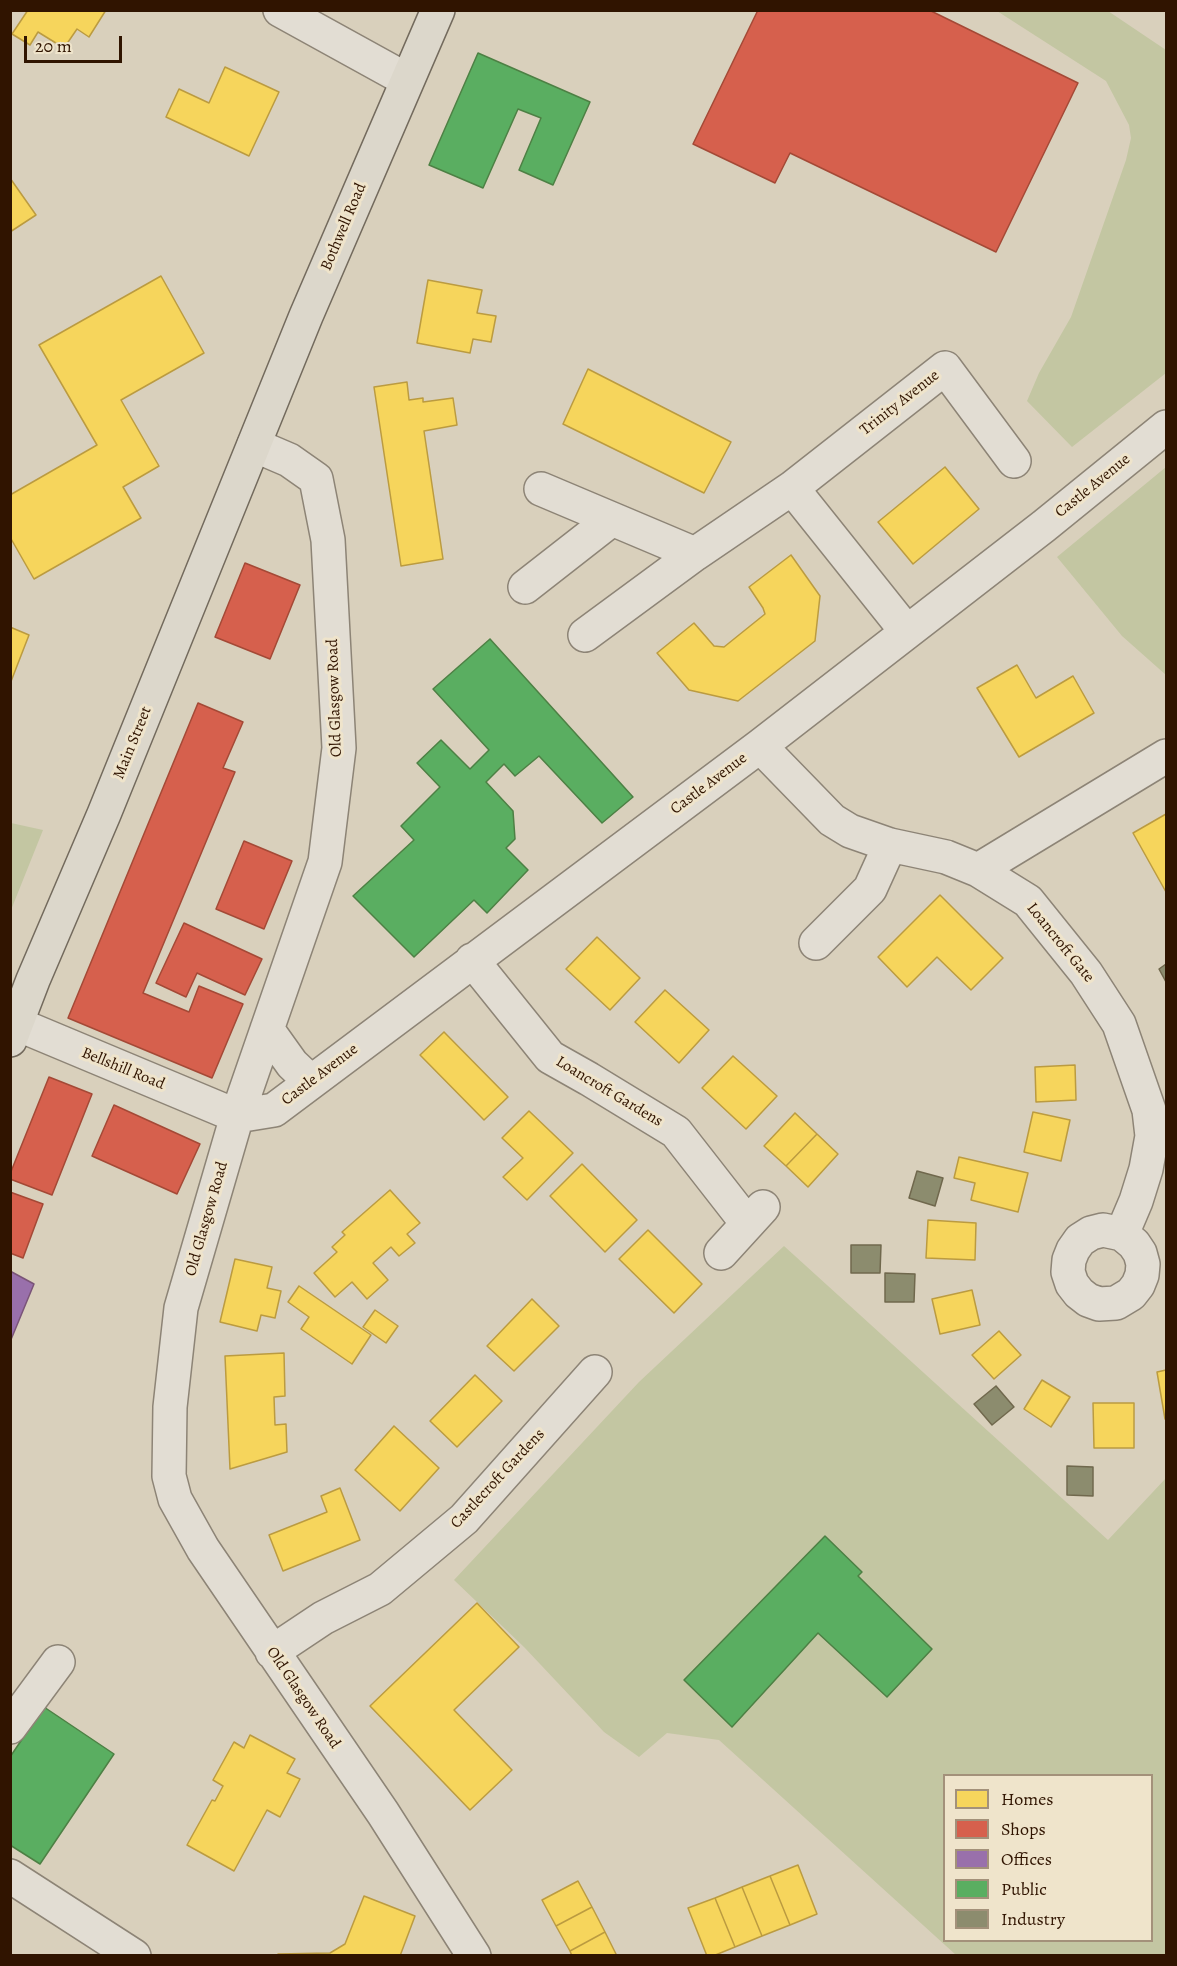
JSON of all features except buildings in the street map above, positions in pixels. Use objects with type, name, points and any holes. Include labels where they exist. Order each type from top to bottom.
[{"type":"main road","name":"Bothwell Road","points":[[254,445],[306,316],[438,10]]},
{"type":"main road","name":"Main Street","points":[[13,1028],[104,814],[254,445]]},
{"type":"street","points":[[280,10],[407,80]]},
{"type":"street","name":"Trinity Avenue","points":[[585,635],[695,554],[792,488],[945,368],[1014,461]]},
{"type":"street","name":"Castle Avenue","points":[[237,1116],[274,1110],[760,746],[1044,526],[1167,427]]},
{"type":"street","name":"Old Glasgow Road","points":[[254,445],[289,460],[316,479],[328,540],[339,748],[325,862],[237,1116],[181,1308],[170,1407],[169,1476],[175,1499],[187,1523],[382,1813],[474,1956]]},
{"type":"street","points":[[792,488],[907,632]]},
{"type":"street","points":[[541,489],[695,554]]},
{"type":"street","points":[[525,587],[612,519]]},
{"type":"street","name":"Loancroft Gate","points":[[760,746],[832,820],[850,831],[890,845],[946,857],[978,870],[1028,901],[1086,973],[1119,1024],[1158,1109],[1146,1169],[1136,1202],[1122,1234]]},
{"type":"street","points":[[978,870],[1167,756]]},
{"type":"street","points":[[816,943],[870,889],[890,845]]},
{"type":"street","name":"Loancroft Gardens","points":[[472,960],[550,1057],[599,1084],[676,1132],[755,1215],[720,1253]]},
{"type":"street","name":"Bellshill Road","points":[[13,1028],[237,1116]]},
{"type":"street","points":[[267,1029],[292,1064],[311,1082]]},
{"type":"street","name":"Castlecroft Gardens","points":[[272,1652],[323,1618],[380,1589],[464,1519],[595,1372]]},
{"type":"street","points":[[10,1727],[58,1662]]},
{"type":"street","points":[[10,1876],[134,1956]]},
{"type":"green space","points":[[997,11],[1108,11],[1166,50],[1166,373],[1072,447],[1027,401],[1039,373],[1071,317],[1126,160],[1131,138],[1129,125],[1106,81]]},
{"type":"green space","points":[[1166,467],[1166,675],[1122,636],[1057,557]]},
{"type":"green space","points":[[10,823],[43,830],[11,910]]},
{"type":"green space","points":[[784,1246],[1108,1540],[1166,1478],[1166,1955],[956,1955],[719,1740],[667,1733],[639,1757],[604,1732],[524,1647],[454,1580],[639,1382]]}]
